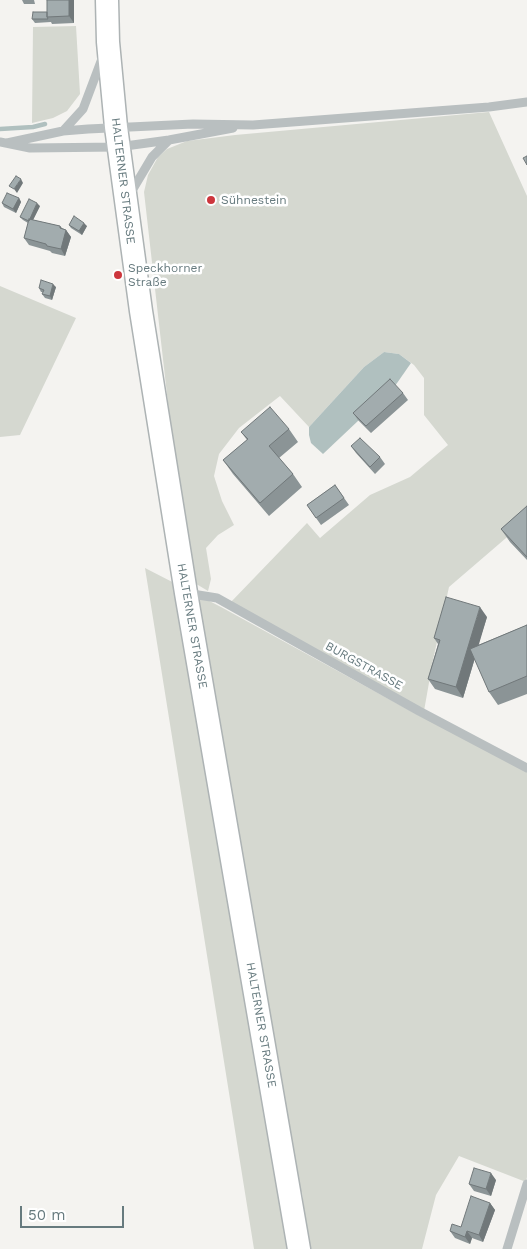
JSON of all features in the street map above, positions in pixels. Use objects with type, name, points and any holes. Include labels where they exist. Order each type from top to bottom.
[{"type":"main road","name":"HALTERNER STRASSE","points":[[106,0],[117,137],[141,311],[186,592],[299,1249]]},
{"type":"street","points":[[63,132],[83,109],[108,42]]},
{"type":"street","points":[[3,142],[30,148],[117,137],[193,124],[253,125],[489,107],[527,102]]},
{"type":"street","points":[[3,142],[63,132],[169,140],[253,125]]},
{"type":"street","points":[[126,204],[152,157],[169,140]]},
{"type":"street","name":"BURGSTRASSE","points":[[186,592],[217,598],[419,711],[527,768]]},
{"type":"street","points":[[507,1249],[527,1184]]},
{"type":"shaded area","points":[[76,26],[80,94],[67,111],[53,118],[32,123],[33,27]]},
{"type":"shaded area","points":[[489,112],[527,196],[527,520],[449,587],[424,711],[230,603],[307,523],[320,538],[370,495],[410,477],[448,445],[424,415],[424,378],[414,365],[399,354],[384,352],[364,367],[309,427],[280,396],[239,428],[219,454],[214,476],[222,501],[234,525],[218,535],[206,548],[211,579],[208,591],[188,579],[144,192],[148,175],[158,157],[167,149],[187,141]]},
{"type":"shaded area","points":[[0,286],[76,318],[20,435],[0,437]]},
{"type":"shaded area","points":[[384,352],[399,354],[411,363],[395,386],[323,454],[311,443],[309,427],[364,367]]},
{"type":"shaded area","points":[[145,568],[221,607],[418,715],[527,770],[526,1182],[459,1156],[436,1195],[422,1249],[309,1249],[302,1192],[281,1193],[289,1249],[254,1249]]},
{"type":"building","points":[[47,0],[69,0],[69,16],[47,17]]},
{"type":"building","points":[[33,12],[47,12],[48,19],[32,19]]},
{"type":"building","points":[[527,156],[527,165],[523,158]]},
{"type":"building","points":[[16,176],[21,179],[14,189],[9,186]]},
{"type":"building","points":[[7,193],[19,198],[13,209],[2,203]]},
{"type":"building","points":[[29,199],[37,203],[29,221],[20,217]]},
{"type":"building","points":[[74,216],[84,223],[79,231],[69,225]]},
{"type":"building","points":[[29,219],[60,226],[60,228],[66,230],[61,249],[24,238]]},
{"type":"building","points":[[41,280],[53,284],[50,296],[42,294],[44,290],[39,288]]},
{"type":"building","points":[[390,379],[403,393],[366,426],[353,413]]},
{"type":"building","points":[[270,407],[289,429],[269,446],[293,474],[260,503],[223,460],[248,439],[241,432]]},
{"type":"building","points":[[360,438],[380,457],[370,467],[351,446]]},
{"type":"building","points":[[335,485],[344,498],[316,518],[307,505]]},
{"type":"building","points":[[527,506],[527,557],[501,529]]},
{"type":"building","points":[[446,597],[480,607],[456,687],[428,679],[440,640],[434,638]]},
{"type":"building","points":[[527,625],[527,676],[489,692],[470,649]]},
{"type":"building","points":[[474,1168],[491,1173],[486,1189],[469,1184]]},
{"type":"building","points":[[471,1196],[490,1203],[479,1235],[467,1231],[465,1237],[450,1231],[452,1224],[461,1227]]},
{"type":"waterway","points":[[0,129],[33,127],[45,124]]},
{"type":"place","name":"Sühnestein","points":[[211,200]]},
{"type":"place","name":"Speckhorner Straße","points":[[118,275]]}]
